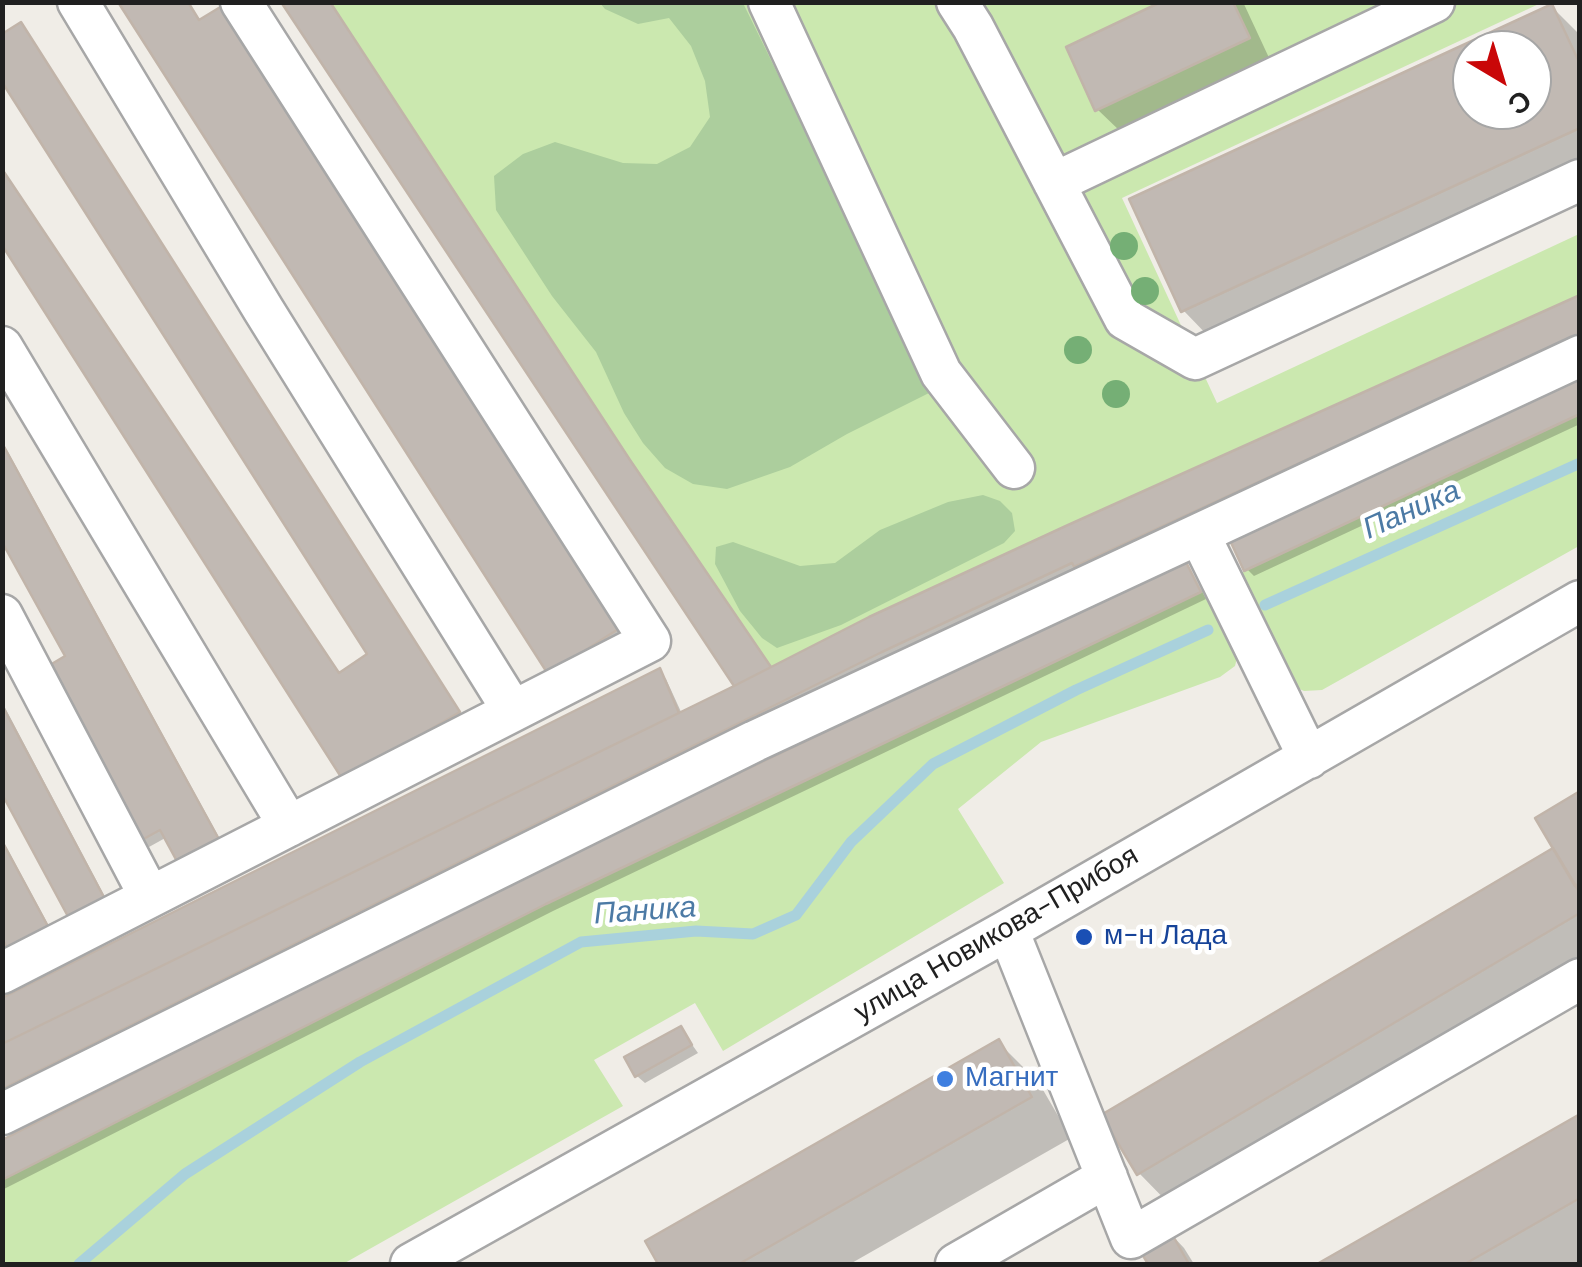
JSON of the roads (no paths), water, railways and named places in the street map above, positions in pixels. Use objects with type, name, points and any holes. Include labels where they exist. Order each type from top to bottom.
[{"type":"street","points":[[78,2],[262,310],[513,711]]},
{"type":"street","points":[[2,973],[650,641],[241,2]]},
{"type":"street","points":[[769,2],[941,373],[1014,468]]},
{"type":"street","points":[[957,2],[1125,320],[1195,359],[1580,180]]},
{"type":"street","points":[[1054,184],[1434,2]]},
{"type":"street","points":[[2,348],[289,826]]},
{"type":"street","points":[[2,1114],[754,741],[1580,356]]},
{"type":"street","points":[[1199,534],[1308,758]]},
{"type":"street","name":"улица Новикова-Прибоя","points":[[411,1264],[1008,930],[1580,601]]},
{"type":"street","points":[[2,615],[150,897]]},
{"type":"street","points":[[1008,930],[1131,1238],[1580,979]]},
{"type":"street","points":[[956,1264],[1107,1177]]},
{"type":"waterway","name":"Паника","points":[[1265,605],[1580,463]]},
{"type":"waterway","name":"Паника","points":[[79,1264],[185,1174],[360,1062],[581,942],[696,931],[753,934],[796,915],[851,842],[933,764],[1076,690],[1208,630]]},
{"type":"place","name":"м-н Лада","points":[[1084,937]]},
{"type":"place","name":"Магнит","points":[[945,1079]]}]
